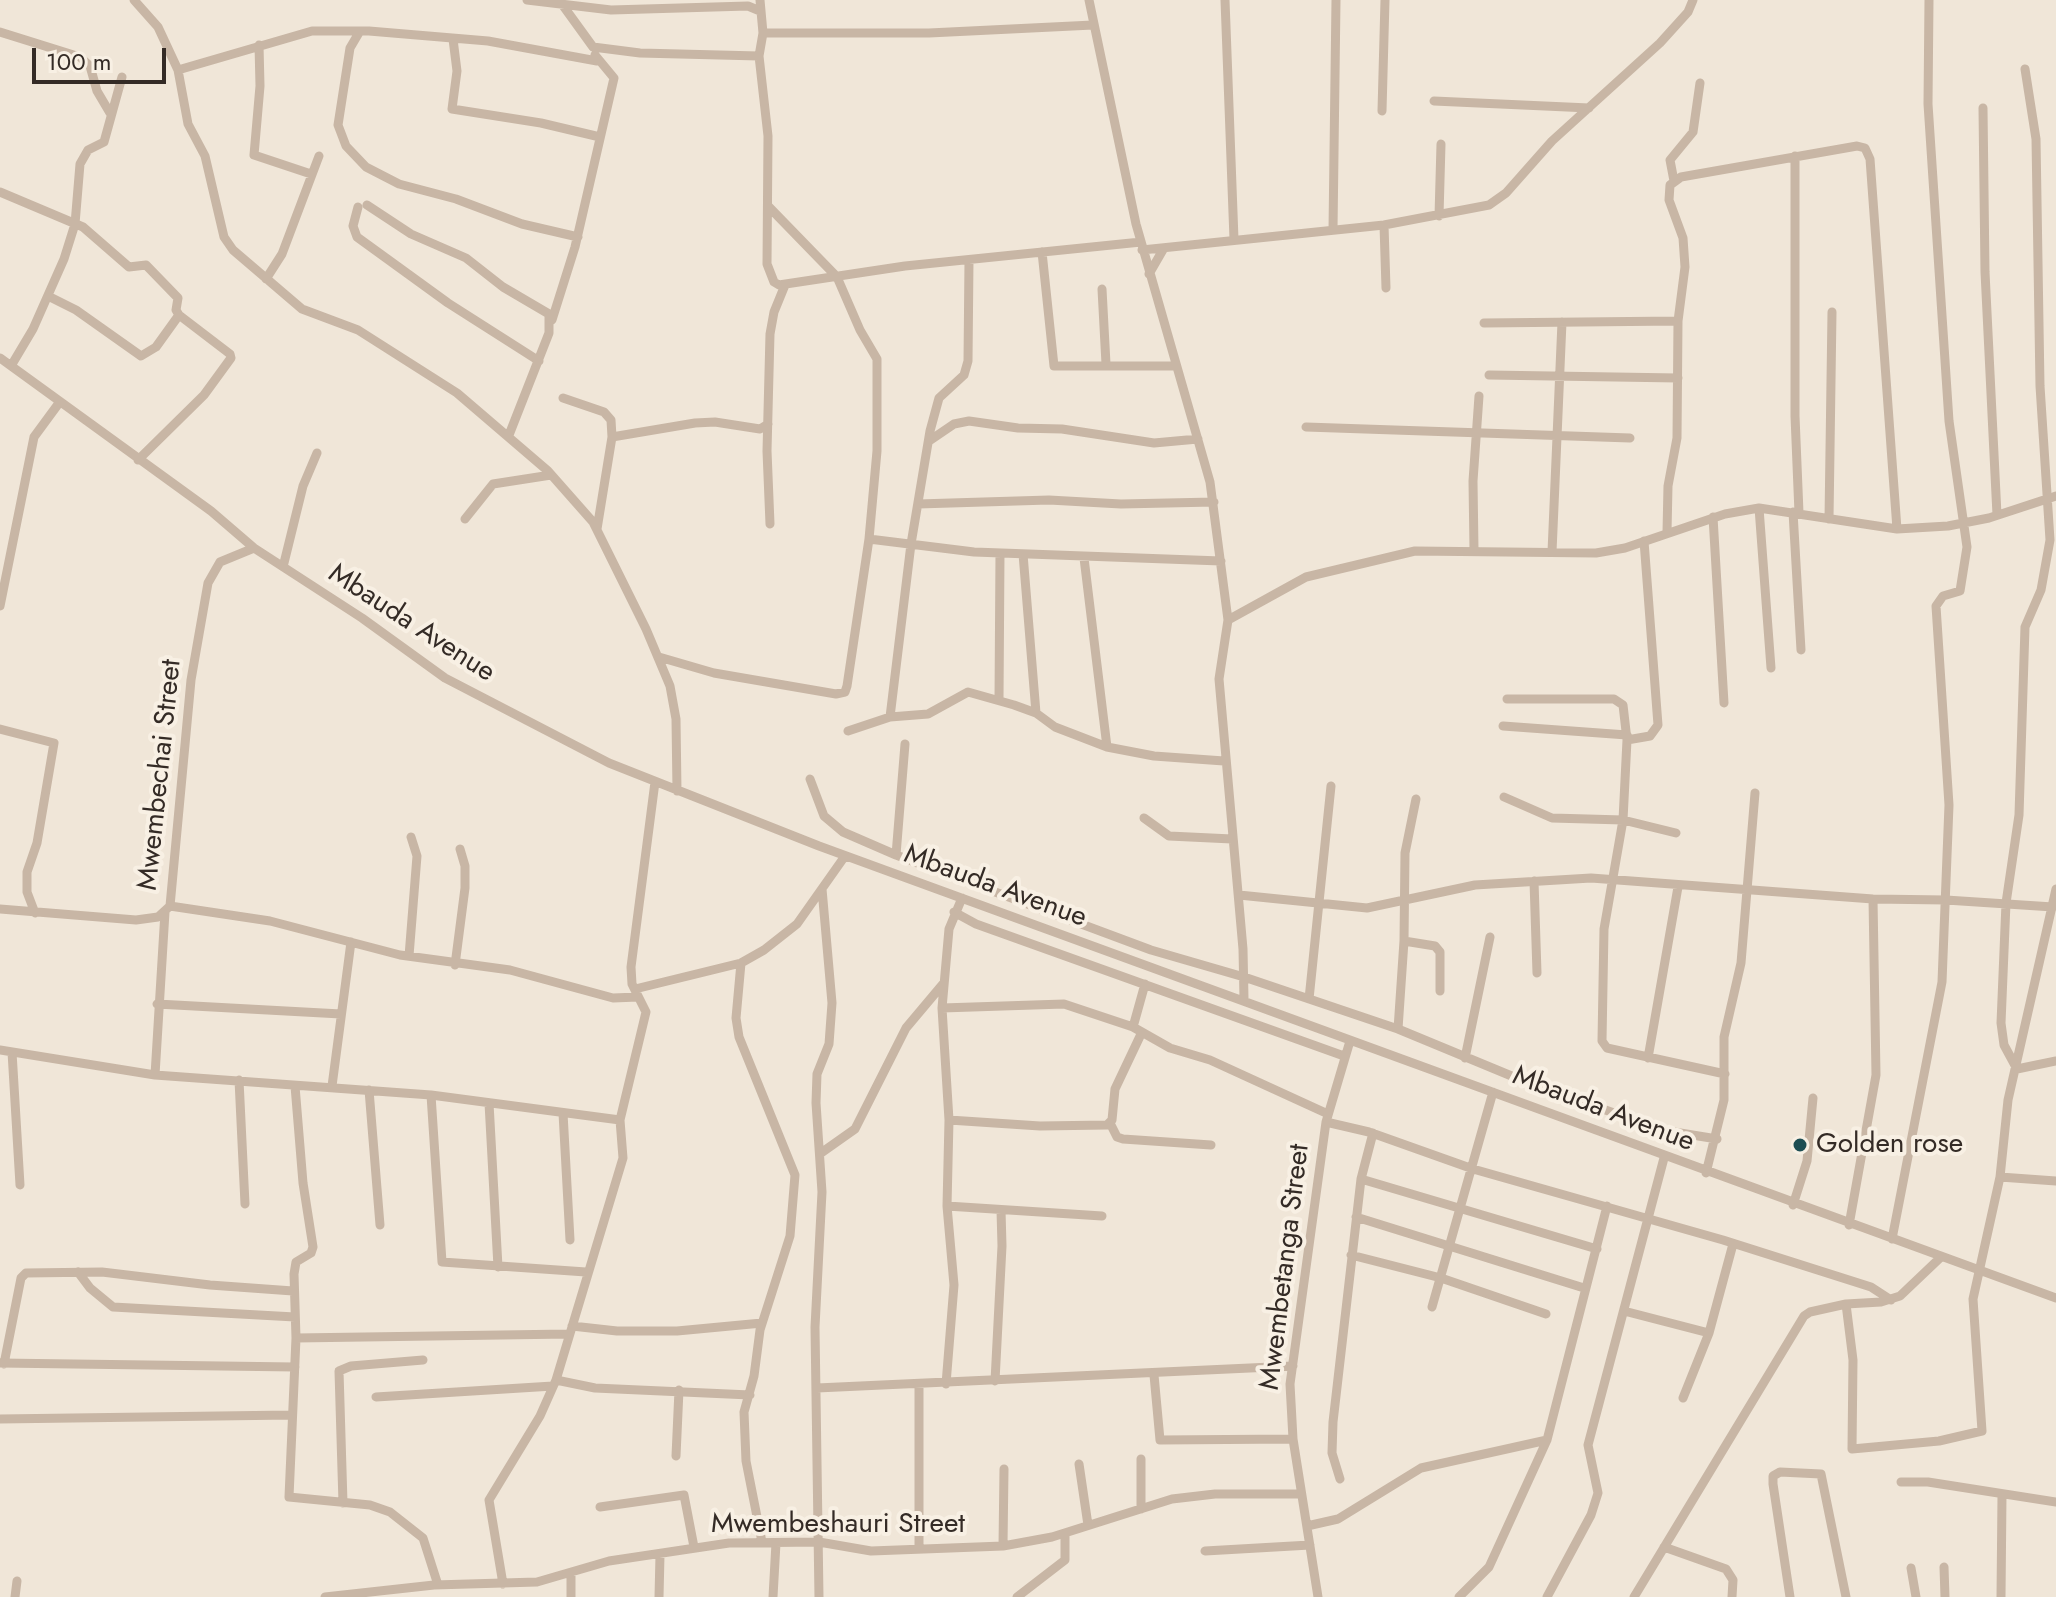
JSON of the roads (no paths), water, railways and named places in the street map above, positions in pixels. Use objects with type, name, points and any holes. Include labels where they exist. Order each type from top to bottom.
[{"type":"street","points":[[134,0],[158,27],[178,70],[188,124],[207,162],[224,237],[233,250],[302,309],[358,330],[446,385],[509,435],[551,475],[597,529],[659,657],[676,719],[677,791]]},
{"type":"street","points":[[527,0],[632,10],[760,5],[763,33],[759,56],[768,136],[767,264],[774,282],[785,285],[1042,252],[1142,246],[1164,248],[1384,225],[1439,216],[1498,200],[1535,157],[1660,43],[1688,12],[1693,0]]},
{"type":"street","points":[[1089,0],[1142,246],[1214,502],[1228,620],[1219,679],[1224,761],[1239,895],[1244,999]]},
{"type":"street","points":[[1225,0],[1234,239]]},
{"type":"street","points":[[1333,230],[1336,0]]},
{"type":"street","points":[[1382,111],[1385,0]]},
{"type":"street","points":[[1892,1239],[1942,982],[1948,768],[1936,606],[1939,599],[1954,595],[1963,586],[1967,547],[1949,421],[1930,141],[1929,0]]},
{"type":"street","points":[[560,3],[593,47],[597,61]]},
{"type":"street","points":[[763,33],[929,33],[1093,25]]},
{"type":"street","points":[[178,70],[300,33],[360,31],[453,39],[597,61],[609,68],[614,78],[578,237],[539,361],[509,435]]},
{"type":"street","points":[[360,31],[350,48],[338,125],[346,146],[360,161],[399,184],[456,199],[522,224],[578,237]]},
{"type":"street","points":[[0,32],[80,57],[90,66],[97,91],[110,113]]},
{"type":"street","points":[[453,39],[457,71],[452,109],[541,123],[600,137]]},
{"type":"street","points":[[259,45],[260,86],[254,155],[311,174]]},
{"type":"street","points":[[593,47],[640,53],[759,56]]},
{"type":"street","points":[[2017,1069],[2002,1035],[2006,903],[2019,815],[2025,627],[2041,590],[2049,554],[2036,139],[2025,69]]},
{"type":"street","points":[[11,366],[48,296],[75,224],[80,164],[88,150],[104,142],[122,77]]},
{"type":"street","points":[[1667,532],[1668,486],[1677,438],[1678,321],[1685,251],[1669,200],[1674,181],[1671,156],[1693,132],[1700,83]]},
{"type":"street","points":[[1434,101],[1589,108]]},
{"type":"street","points":[[1983,108],[1985,272],[1997,515]]},
{"type":"street","points":[[1439,216],[1441,144]]},
{"type":"street","points":[[1674,181],[1795,156],[1857,146],[1865,148],[1870,159],[1897,529]]},
{"type":"street","points":[[266,279],[287,243],[319,156]]},
{"type":"street","points":[[1795,156],[1796,513],[1801,650]]},
{"type":"street","points":[[0,192],[75,224],[100,239],[129,267],[146,265],[178,298],[176,310],[179,315],[228,351],[231,358],[204,395],[138,460]]},
{"type":"street","points":[[539,361],[448,303],[357,237],[353,226],[363,206],[411,234],[466,258],[503,287],[549,314],[551,323]]},
{"type":"street","points":[[659,657],[714,673],[841,694],[851,663],[869,539],[877,451],[877,359],[860,330],[837,277],[769,207]]},
{"type":"street","points":[[1384,225],[1386,288]]},
{"type":"street","points":[[1149,274],[1164,248]]},
{"type":"street","points":[[1042,252],[1054,366],[1175,366]]},
{"type":"street","points":[[890,717],[911,544],[929,441],[939,398],[966,373],[969,260]]},
{"type":"street","points":[[770,524],[770,334],[774,312],[785,285]]},
{"type":"street","points":[[1102,289],[1106,364]]},
{"type":"street","points":[[48,296],[76,310],[141,356],[156,347],[179,315]]},
{"type":"street","points":[[1829,519],[1832,312]]},
{"type":"street","points":[[1484,323],[1678,321]]},
{"type":"street","points":[[1552,552],[1562,322]]},
{"type":"street","name":"Mbauda Avenue","points":[[0,358],[211,511],[254,548],[362,618],[445,678],[558,740],[677,791],[845,856],[1244,999],[1664,1158],[2056,1298]]},
{"type":"street","points":[[1489,375],[1678,378]]},
{"type":"street","points":[[1474,550],[1473,481],[1479,396]]},
{"type":"street","points":[[563,398],[608,415],[612,437],[597,529]]},
{"type":"street","points":[[0,606],[34,437],[59,403]]},
{"type":"street","points":[[929,441],[954,424],[969,421],[1018,428],[1062,429],[1154,443],[1198,439]]},
{"type":"street","points":[[612,437],[695,423],[760,429],[768,424]]},
{"type":"street","points":[[1306,427],[1630,438]]},
{"type":"street","points":[[283,567],[303,486],[317,453]]},
{"type":"street","points":[[465,519],[493,484],[551,475]]},
{"type":"street","points":[[1228,620],[1282,587],[1330,570],[1415,551],[1596,553],[1644,541],[1713,517],[1759,508],[1897,529],[1963,524],[2056,496]]},
{"type":"street","points":[[918,504],[1049,500],[1121,504],[1214,502]]},
{"type":"street","points":[[1759,508],[1771,668]]},
{"type":"street","points":[[1713,517],[1724,703]]},
{"type":"street","points":[[869,539],[1000,553],[1221,561]]},
{"type":"street","points":[[1503,726],[1627,738],[1650,736],[1658,725],[1644,541]]},
{"type":"street","name":"Mwembechai Street","points":[[0,909],[136,920],[168,909],[191,680],[208,583],[220,562],[254,548]]},
{"type":"street","points":[[999,699],[1000,553]]},
{"type":"street","points":[[1023,554],[1036,713]]},
{"type":"street","points":[[1084,558],[1107,747]]},
{"type":"street","points":[[848,731],[890,717],[928,714],[968,692],[999,699],[1036,713],[1055,727],[1107,747],[1154,756],[1224,761]]},
{"type":"street","points":[[1507,699],[1618,700],[1625,708],[1627,738],[1623,820],[1602,951],[1602,1041],[1607,1048],[1725,1074]]},
{"type":"street","points":[[0,729],[54,743],[37,843],[27,872],[27,892],[35,913]]},
{"type":"street","points":[[896,855],[905,744]]},
{"type":"street","points":[[810,779],[824,816],[843,832],[896,855],[1151,950],[1244,977],[1398,1029],[1465,1058],[1625,1117],[1668,1131],[1717,1139]]},
{"type":"street","points":[[503,1584],[489,1500],[540,1416],[555,1383],[586,1272],[623,1158],[620,1120],[646,1012],[636,993],[631,967],[655,782]]},
{"type":"street","points":[[1309,999],[1331,786]]},
{"type":"street","points":[[1706,1173],[1717,1139],[1724,1100],[1724,1037],[1739,979],[1755,793]]},
{"type":"street","points":[[1504,797],[1552,818],[1623,820],[1676,833]]},
{"type":"street","points":[[1398,1029],[1404,941],[1405,853],[1416,799]]},
{"type":"street","points":[[1144,818],[1169,836],[1232,839]]},
{"type":"street","points":[[409,956],[417,856],[411,837]]},
{"type":"street","points":[[455,965],[465,888],[465,866],[460,849]]},
{"type":"street","points":[[155,1075],[157,1004],[168,909],[270,921],[409,956],[455,965],[510,970],[613,998],[741,963],[797,924],[845,856]]},
{"type":"street","points":[[1239,895],[1367,908],[1475,885],[1612,880],[1873,899],[2053,907]]},
{"type":"street","points":[[1534,881],[1537,973]]},
{"type":"street","points":[[1648,1058],[1678,887]]},
{"type":"street","points":[[819,1597],[815,1327],[822,1192],[816,1103],[817,1074],[829,1044],[832,1003],[822,889]]},
{"type":"street","points":[[1846,1304],[1853,1360],[1852,1449],[1979,1434],[1983,1426],[1972,1309],[1977,1270],[1992,1225],[2004,1126],[2056,889]]},
{"type":"street","points":[[946,1384],[954,1285],[947,1206],[949,1120],[942,1008],[954,912],[962,898]]},
{"type":"street","points":[[1849,1225],[1876,1075],[1873,899]]},
{"type":"street","points":[[954,912],[1344,1056]]},
{"type":"street","points":[[1465,1058],[1490,937]]},
{"type":"street","points":[[1404,941],[1435,946],[1440,952],[1440,991]]},
{"type":"street","points":[[332,1086],[351,942]]},
{"type":"street","points":[[741,963],[736,1018],[739,1037],[795,1175],[787,1250],[762,1323],[743,1429],[762,1542]]},
{"type":"street","points":[[821,1153],[855,1129],[906,1028],[943,984]]},
{"type":"street","points":[[1145,984],[1138,1029],[1115,1089],[1110,1123],[1114,1133],[1123,1139],[1211,1145]]},
{"type":"street","points":[[157,1004],[341,1014]]},
{"type":"street","points":[[942,1008],[1064,1004],[1138,1029],[1170,1048],[1210,1060],[1327,1118],[1473,1169],[1649,1218],[1871,1287],[1891,1300]]},
{"type":"street","name":"Mwembetanga Street","points":[[1318,1597],[1290,1412],[1293,1366],[1327,1118],[1350,1041]]},
{"type":"street","points":[[0,1050],[155,1075],[431,1095],[620,1120]]},
{"type":"street","points":[[12,1052],[20,1185]]},
{"type":"street","points":[[2017,1069],[2056,1061]]},
{"type":"street","points":[[239,1080],[245,1204]]},
{"type":"street","points":[[295,1086],[303,1183],[313,1247],[311,1253],[295,1264],[296,1338],[289,1497],[370,1505],[414,1528],[429,1550],[436,1585],[425,1597]]},
{"type":"street","points":[[369,1090],[380,1225]]},
{"type":"street","points":[[1432,1307],[1493,1092]]},
{"type":"street","points":[[431,1095],[441,1260],[445,1264],[586,1272]]},
{"type":"street","points":[[1793,1205],[1807,1161],[1813,1098]]},
{"type":"street","points":[[489,1103],[498,1267]]},
{"type":"street","points":[[563,1113],[570,1240]]},
{"type":"street","points":[[949,1120],[1040,1126],[1110,1123]]},
{"type":"street","points":[[1340,1479],[1332,1453],[1333,1422],[1361,1179],[1373,1133]]},
{"type":"street","points":[[1547,1597],[1591,1515],[1598,1493],[1588,1445],[1664,1158]]},
{"type":"street","points":[[2000,1177],[2056,1181]]},
{"type":"street","points":[[1361,1179],[1597,1249]]},
{"type":"street","points":[[947,1206],[1102,1216]]},
{"type":"street","points":[[1459,1597],[1489,1567],[1547,1440],[1607,1206]]},
{"type":"street","points":[[995,1381],[1001,1210]]},
{"type":"street","points":[[1356,1217],[1584,1288]]},
{"type":"street","points":[[1683,1398],[1709,1333],[1733,1244]]},
{"type":"street","points":[[1351,1255],[1441,1278],[1546,1314]]},
{"type":"street","points":[[1634,1597],[1797,1324],[1810,1312],[1846,1304],[1891,1300],[1908,1291],[1941,1257]]},
{"type":"street","points":[[293,1291],[35,1271],[21,1278],[2,1364],[295,1367]]},
{"type":"street","points":[[78,1272],[90,1288],[113,1307],[295,1317]]},
{"type":"street","points":[[1624,1311],[1709,1333]]},
{"type":"street","points":[[296,1338],[571,1330],[677,1331],[762,1323]]},
{"type":"street","points":[[343,1503],[339,1371],[351,1366],[423,1360]]},
{"type":"street","points":[[817,1388],[1154,1375],[1293,1366]]},
{"type":"street","points":[[1154,1375],[1160,1440],[1293,1439]]},
{"type":"street","points":[[376,1397],[555,1383],[595,1388],[750,1395]]},
{"type":"street","points":[[919,1384],[919,1549]]},
{"type":"street","points":[[676,1456],[679,1390]]},
{"type":"street","points":[[0,1419],[291,1415]]},
{"type":"street","points":[[1307,1526],[1338,1519],[1421,1468],[1547,1440]]},
{"type":"street","points":[[1141,1459],[1141,1509]]},
{"type":"street","points":[[1079,1464],[1088,1525]]},
{"type":"street","points":[[1003,1546],[1004,1469]]},
{"type":"street","points":[[1790,1597],[1773,1484],[1773,1476],[1780,1472],[1821,1474],[1846,1597]]},
{"type":"street","points":[[1901,1482],[1928,1482],[2056,1502]]},
{"type":"street","name":"Mwembeshauri Street","points":[[325,1597],[436,1585],[503,1584],[571,1574],[609,1561],[694,1547],[762,1542],[819,1542],[871,1551],[1003,1546],[1065,1533],[1186,1497],[1301,1494]]},
{"type":"street","points":[[600,1507],[684,1495],[694,1547]]},
{"type":"street","points":[[2001,1597],[2002,1495]]},
{"type":"street","points":[[1017,1597],[1065,1560],[1065,1533]]},
{"type":"street","points":[[773,1597],[776,1543]]},
{"type":"street","points":[[1205,1551],[1310,1545]]},
{"type":"street","points":[[1664,1547],[1726,1569],[1733,1580],[1732,1597]]},
{"type":"street","points":[[659,1597],[660,1555]]},
{"type":"street","points":[[1944,1567],[1945,1597]]},
{"type":"street","points":[[1911,1568],[1916,1597]]},
{"type":"street","points":[[571,1574],[571,1597]]},
{"type":"street","points":[[15,1597],[17,1581]]},
{"type":"place","name":"Golden rose","points":[[1800,1145]]}]
